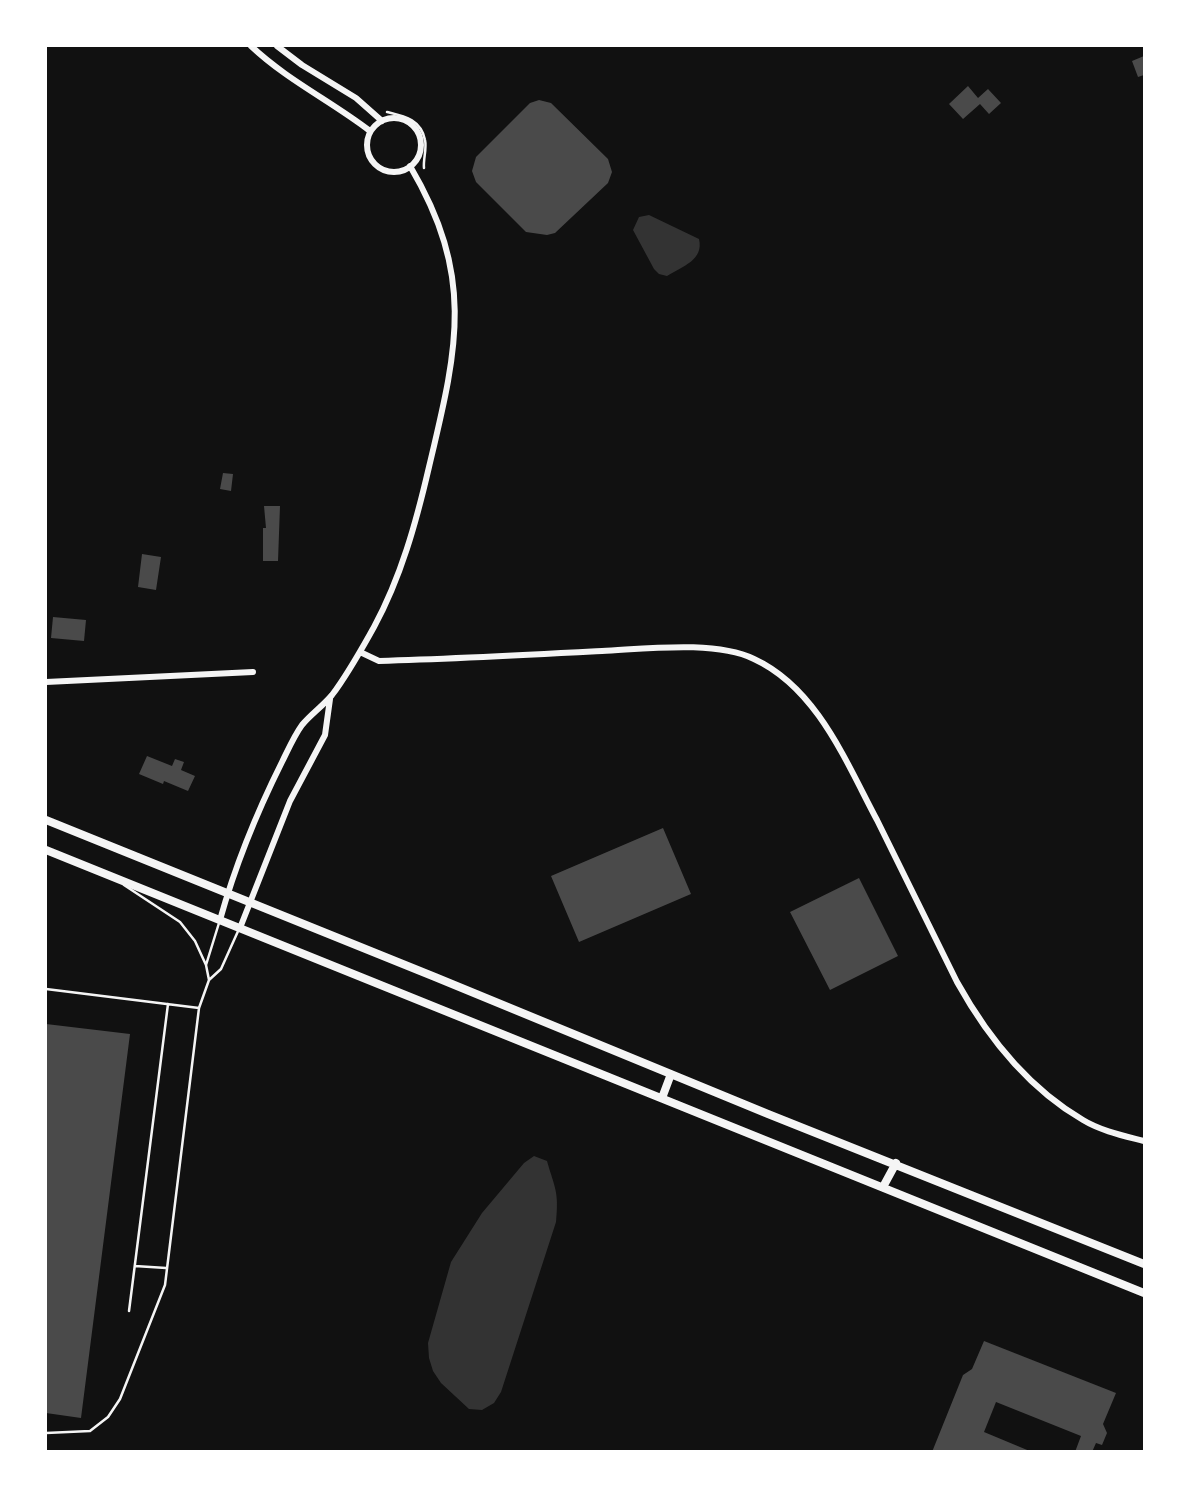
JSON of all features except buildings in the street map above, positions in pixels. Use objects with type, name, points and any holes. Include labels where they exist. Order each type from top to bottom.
[{"type":"main road","points":[[46,820],[1144,1264]]},
{"type":"main road","points":[[46,850],[1144,1293]]},
{"type":"main road","points":[[662,1098],[671,1074]]},
{"type":"main road","points":[[883,1188],[895,1163]]},
{"type":"street","points":[[251,46],[295,81],[370,131]]},
{"type":"street","points":[[277,46],[302,65],[356,98],[382,121]]},
{"type":"street","points":[[402,119],[417,131],[420,150],[410,166],[393,172],[376,165],[367,149],[370,131],[382,121],[402,119]]},
{"type":"street","points":[[220,920],[272,781],[302,726],[331,697],[360,652],[388,598],[412,537],[446,396],[455,345],[456,315],[451,264],[436,217],[410,166]]},
{"type":"street","points":[[360,652],[379,662],[677,648],[731,652],[752,657],[771,668],[789,680],[805,698],[841,751],[957,982],[975,1015],[996,1042],[1031,1080],[1063,1107],[1085,1121],[1144,1141]]},
{"type":"street","points":[[46,682],[253,672]]},
{"type":"street","points":[[240,928],[290,801],[325,735],[331,697]]},
{"type":"lane","points":[[110,874],[180,922],[195,942],[206,965],[209,980]]},
{"type":"lane","points":[[206,965],[220,920]]},
{"type":"lane","points":[[46,1433],[90,1431],[108,1418],[120,1399],[165,1285],[199,1008],[209,980],[220,969],[240,928]]},
{"type":"lane","points":[[46,989],[199,1008]]},
{"type":"lane","points":[[129,1311],[168,1004]]},
{"type":"lane","points":[[135,1266],[167,1268]]},
{"type":"shaded area","points":[[649,215],[699,239],[700,246],[695,257],[667,276],[654,269],[633,230],[639,217]]},
{"type":"shaded area","points":[[534,1156],[547,1161],[557,1196],[556,1222],[501,1392],[494,1403],[482,1410],[469,1409],[441,1383],[433,1371],[428,1343],[451,1262],[482,1213],[524,1163]]}]
